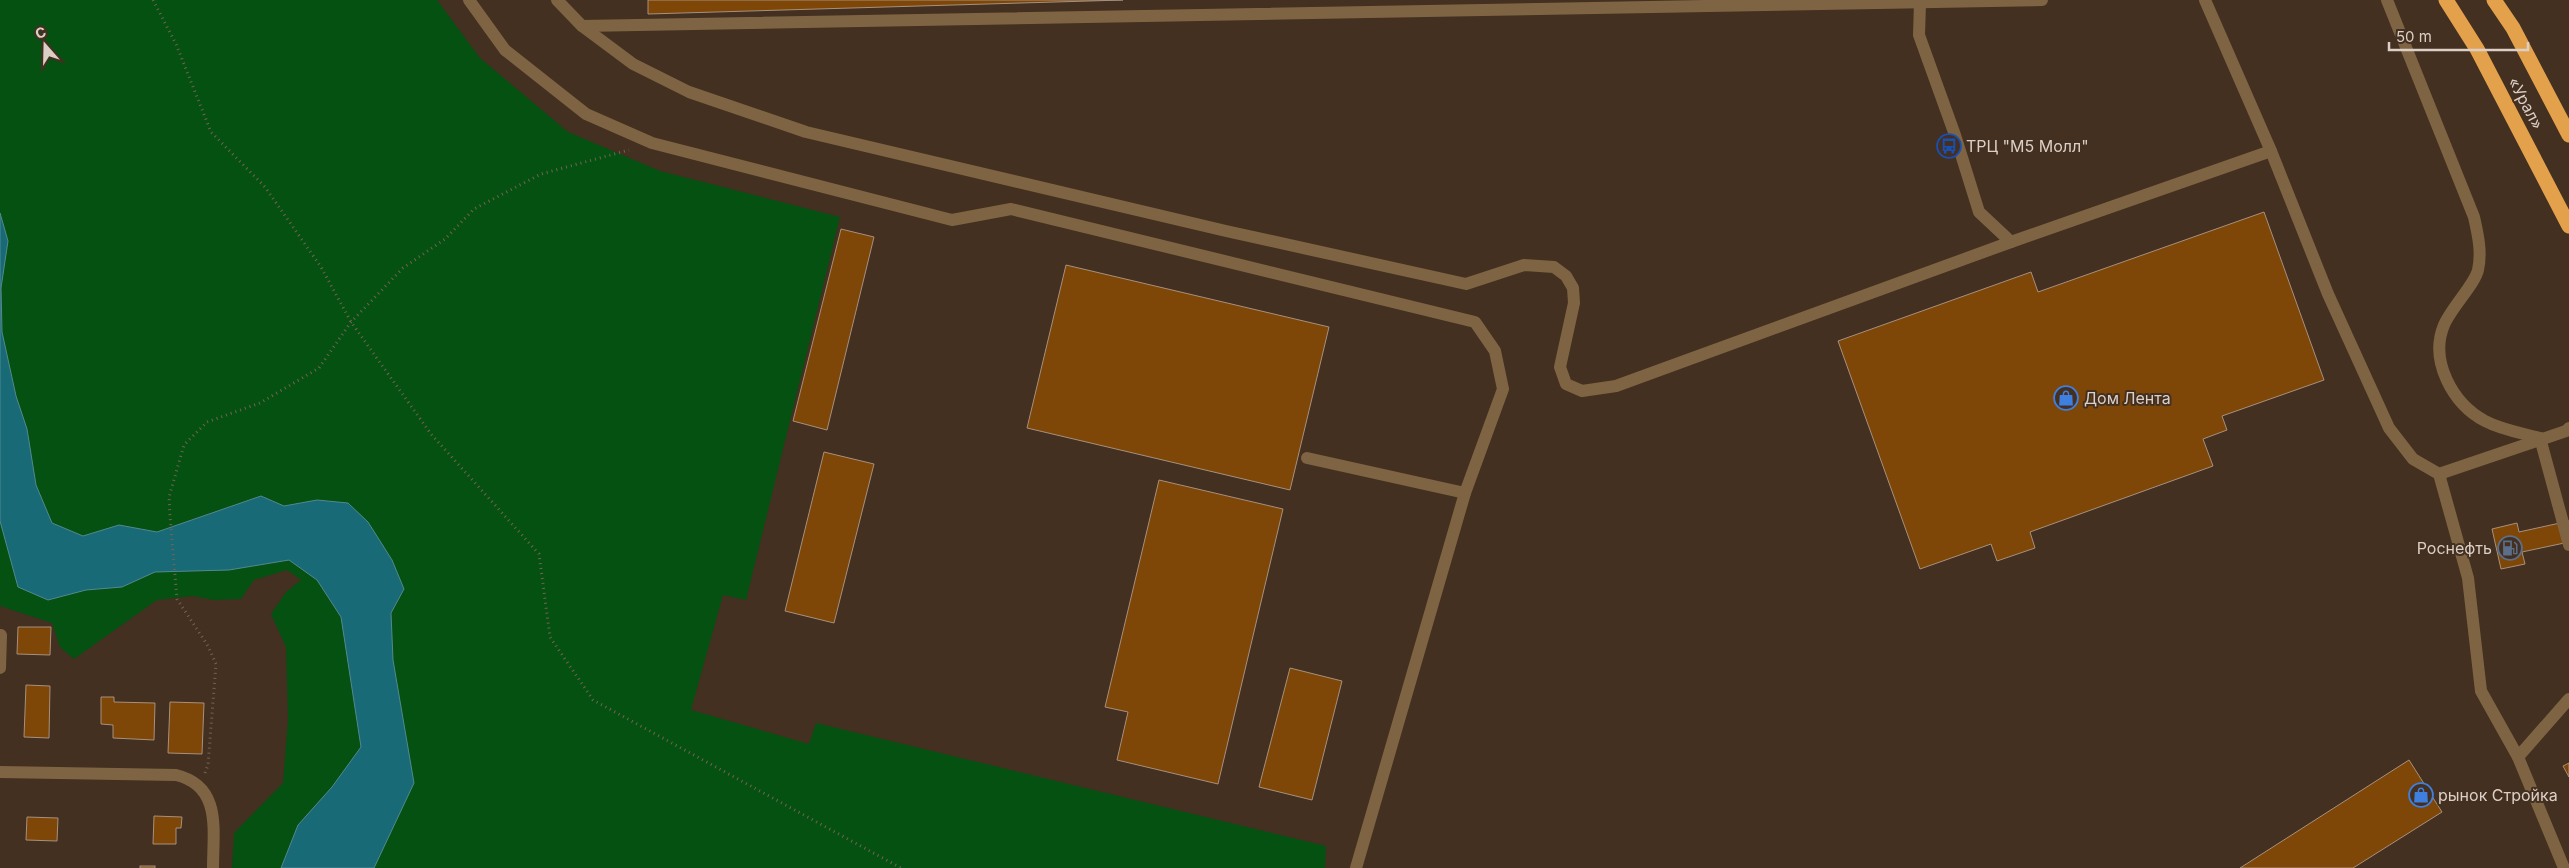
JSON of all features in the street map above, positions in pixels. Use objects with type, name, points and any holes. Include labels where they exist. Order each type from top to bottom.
[{"type":"highway","name":"«Урал»","points":[[2446,0],[2477,48],[2569,226]]},
{"type":"highway","name":"«Урал»","points":[[2494,0],[2513,28],[2569,135]]},
{"type":"street","points":[[469,0],[505,50],[586,114],[652,143],[952,220],[1011,209],[1475,322],[1495,351],[1503,389],[1465,493],[1356,868]]},
{"type":"street","points":[[557,0],[582,26],[633,64],[689,92],[806,132],[1216,228],[1466,284],[1524,265],[1554,267],[1566,276],[1573,288],[1574,302],[1560,367],[1566,384],[1582,391],[1616,386],[2011,242],[2271,151]]},
{"type":"street","points":[[582,26],[2042,0]]},
{"type":"street","points":[[2205,0],[2271,151],[2328,294],[2389,428],[2413,460],[2438,474],[2468,578],[2481,692],[2518,757],[2564,868]]},
{"type":"street","points":[[2387,0],[2474,217],[2478,234],[2480,254],[2478,272],[2452,309],[2443,327],[2440,347],[2442,366],[2447,382],[2471,412],[2487,422],[2540,438]]},
{"type":"street","points":[[1920,3],[1919,35],[1955,135],[1979,212],[2011,242]]},
{"type":"street","points":[[2438,474],[2568,430]]},
{"type":"street","points":[[2540,438],[2569,545]]},
{"type":"street","points":[[1307,458],[1465,493]]},
{"type":"street","points":[[0,668],[1,635]]},
{"type":"street","points":[[2518,757],[2569,699]]},
{"type":"street","points":[[0,772],[176,775],[190,778],[200,785],[212,811],[213,868]]},
{"type":"path","points":[[153,0],[176,44],[210,132],[265,187],[321,267],[351,322],[431,434],[539,554],[550,637],[594,700],[901,868]]},
{"type":"path","points":[[200,785],[208,766],[216,664],[208,646],[177,599],[169,497],[184,445],[207,422],[260,403],[319,368],[351,322],[403,268],[445,239],[474,209],[541,174],[652,143]]},
{"type":"green space","points":[[0,0],[437,0],[480,58],[568,132],[660,171],[840,217],[746,600],[723,595],[691,710],[809,744],[816,723],[1326,846],[1325,868],[374,868],[414,783],[393,660],[391,613],[404,589],[317,500],[284,506],[261,496],[157,532],[119,525],[83,536],[52,523],[36,485],[27,429],[16,396],[2,332],[1,288],[8,241],[0,213]]},
{"type":"green space","points":[[0,521],[18,586],[48,600],[86,590],[122,587],[155,572],[229,570],[289,560],[317,580],[341,617],[361,747],[332,787],[298,825],[281,868],[232,868],[234,833],[283,783],[288,719],[286,647],[271,614],[286,592],[301,580],[287,570],[254,580],[241,599],[214,600],[192,596],[157,600],[74,659],[60,647],[52,623],[0,606]]},
{"type":"water","points":[[0,213],[8,241],[1,288],[2,332],[16,396],[27,429],[36,485],[52,523],[83,536],[119,525],[157,532],[261,496],[284,506],[317,500],[348,503],[368,522],[392,560],[404,589],[391,613],[393,660],[414,783],[374,868],[281,868],[298,825],[332,787],[361,747],[341,617],[317,580],[289,560],[229,570],[155,572],[122,587],[86,590],[48,600],[18,587],[0,521]]},
{"type":"building","points":[[648,0],[1123,0],[648,14]]},
{"type":"building","name":"Дом Лента","points":[[2264,212],[2324,380],[2222,416],[2227,430],[2203,439],[2213,466],[2030,532],[2035,548],[1997,561],[1991,544],[1920,569],[1838,341],[2031,272],[2038,292]]},
{"type":"building","points":[[841,229],[874,237],[827,430],[793,421]]},
{"type":"building","points":[[1066,265],[1329,327],[1290,490],[1027,428]]},
{"type":"building","points":[[824,452],[874,464],[834,623],[785,611]]},
{"type":"building","points":[[1159,480],[1283,509],[1218,784],[1117,760],[1128,712],[1105,707]]},
{"type":"building","points":[[2569,521],[2569,542],[2522,552],[2525,564],[2501,569],[2492,529],[2517,523],[2519,532]]},
{"type":"building","points":[[18,627],[51,627],[50,655],[17,654]]},
{"type":"building","points":[[1290,668],[1342,681],[1312,800],[1259,787]]},
{"type":"building","points":[[26,685],[50,686],[49,738],[24,737]]},
{"type":"building","points":[[101,697],[114,697],[114,702],[155,703],[154,740],[113,738],[113,725],[101,724]]},
{"type":"building","points":[[170,702],[204,703],[202,754],[168,753]]},
{"type":"building","points":[[2409,760],[2442,812],[2353,868],[2240,868]]},
{"type":"building","points":[[2569,763],[2569,777],[2563,766]]},
{"type":"building","points":[[154,816],[182,817],[181,828],[176,828],[176,844],[153,844]]},
{"type":"building","points":[[27,817],[58,818],[57,841],[26,840]]},
{"type":"building","points":[[140,866],[155,866],[155,868],[140,868]]},
{"type":"place","name":"ТРЦ \"М5 Молл\"","points":[[1949,146]]},
{"type":"place","name":"Дом Лента","points":[[2066,398]]},
{"type":"place","name":"Роснефть","points":[[2510,548]]},
{"type":"place","name":"рынок Стройка","points":[[2421,795]]}]
